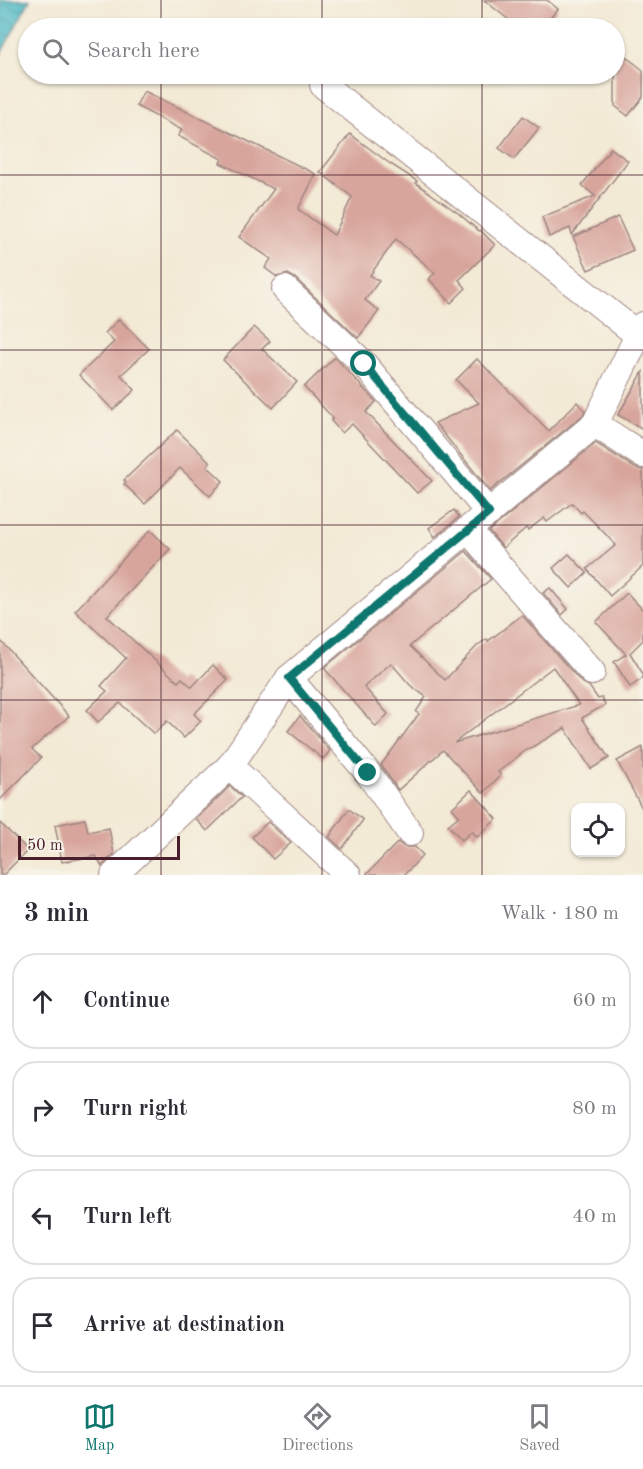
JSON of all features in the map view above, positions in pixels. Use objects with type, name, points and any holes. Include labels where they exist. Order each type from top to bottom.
[{"type":"street","points":[[114,875],[230,766],[289,678],[595,424],[641,330],[323,85]]},
{"type":"street","points":[[285,289],[364,364],[489,513]]},
{"type":"street","points":[[595,424],[643,455]]},
{"type":"street","points":[[468,530],[592,672]]},
{"type":"street","points":[[289,678],[368,773],[410,832]]},
{"type":"street","points":[[230,766],[348,875]]},
{"type":"water","points":[[0,0],[30,0],[20,18],[18,18],[0,55]]},
{"type":"building","points":[[484,0],[547,0],[558,9],[550,18],[506,18]]},
{"type":"building","points":[[625,56],[643,70],[643,97],[628,116],[615,106],[615,84],[625,84]]},
{"type":"building","points":[[144,91],[316,174],[298,209],[334,235],[352,197],[320,172],[350,134],[417,181],[416,183],[480,230],[495,245],[459,280],[466,288],[451,303],[429,279],[435,273],[396,239],[370,275],[379,281],[365,300],[379,311],[358,338],[295,278],[288,274],[277,277],[265,268],[271,259],[239,237],[274,189],[220,163],[222,159],[178,136],[182,130],[136,106]]},
{"type":"building","points":[[523,116],[539,128],[514,159],[499,148]]},
{"type":"building","points":[[611,148],[628,161],[572,235],[570,228],[549,237],[542,217],[595,196],[582,185]]},
{"type":"building","points":[[618,217],[633,250],[588,270],[573,237]]},
{"type":"building","points":[[119,319],[149,349],[121,375],[135,390],[113,410],[79,375],[114,342],[105,333]]},
{"type":"building","points":[[254,327],[270,341],[262,349],[297,382],[273,408],[223,360]]},
{"type":"building","points":[[335,357],[376,402],[366,412],[432,481],[417,493],[352,424],[342,433],[331,421],[333,418],[304,387]]},
{"type":"building","points":[[477,359],[549,431],[577,402],[585,411],[490,491],[435,423],[479,403],[456,380]]},
{"type":"building","points":[[643,372],[643,429],[618,415]]},
{"type":"building","points":[[177,430],[210,462],[207,466],[223,481],[210,496],[180,468],[145,504],[124,484],[126,482],[124,480]]},
{"type":"building","points":[[596,443],[635,468],[643,470],[643,566],[610,596],[587,569],[616,545],[583,511],[581,513],[572,503],[547,522],[544,518],[528,530],[526,528],[503,548],[489,531]]},
{"type":"building","points":[[454,510],[459,517],[435,537],[429,528]]},
{"type":"building","points":[[150,530],[170,549],[107,616],[178,682],[182,678],[192,687],[213,665],[228,680],[194,714],[201,721],[184,738],[167,721],[154,734],[120,703],[98,722],[87,710],[107,691],[101,686],[126,658],[75,611]]},
{"type":"building","points":[[466,551],[491,579],[410,646],[445,680],[478,645],[487,639],[488,641],[522,615],[581,682],[589,686],[598,699],[602,698],[605,705],[582,718],[609,758],[591,769],[565,728],[525,751],[498,772],[501,775],[483,793],[443,750],[398,790],[381,765],[419,714],[416,712],[426,697],[410,685],[391,663],[364,687],[388,714],[376,727],[324,668]],"holes":[[[553,667],[579,705],[454,743]]]},
{"type":"building","points":[[569,554],[587,573],[571,588],[553,568]]},
{"type":"building","points":[[550,588],[568,609],[562,615],[543,593]]},
{"type":"building","points":[[627,593],[643,610],[643,640],[630,653],[643,674],[643,678],[630,687],[614,662],[626,654],[596,622]]},
{"type":"building","points":[[0,640],[69,716],[32,749],[41,758],[0,800]]},
{"type":"building","points":[[300,716],[330,751],[323,759],[288,731]]},
{"type":"building","points":[[643,747],[643,810],[617,761]]},
{"type":"building","points":[[230,786],[242,797],[207,831],[196,819]]},
{"type":"building","points":[[471,790],[497,819],[477,837],[472,831],[462,840],[448,825],[459,816],[452,808]]},
{"type":"building","points":[[349,809],[363,820],[342,849],[329,837]]},
{"type":"building","points":[[85,819],[88,832],[109,828],[114,854],[102,866],[96,856],[62,862],[55,825]]},
{"type":"building","points":[[268,822],[291,843],[273,859],[252,837]]},
{"type":"building","points":[[0,823],[28,850],[3,875],[0,875]]},
{"type":"building","points":[[398,842],[404,847],[415,847],[423,855],[404,875],[366,875]]},
{"type":"route","points":[[364,364],[489,513],[289,678],[368,773]]}]
